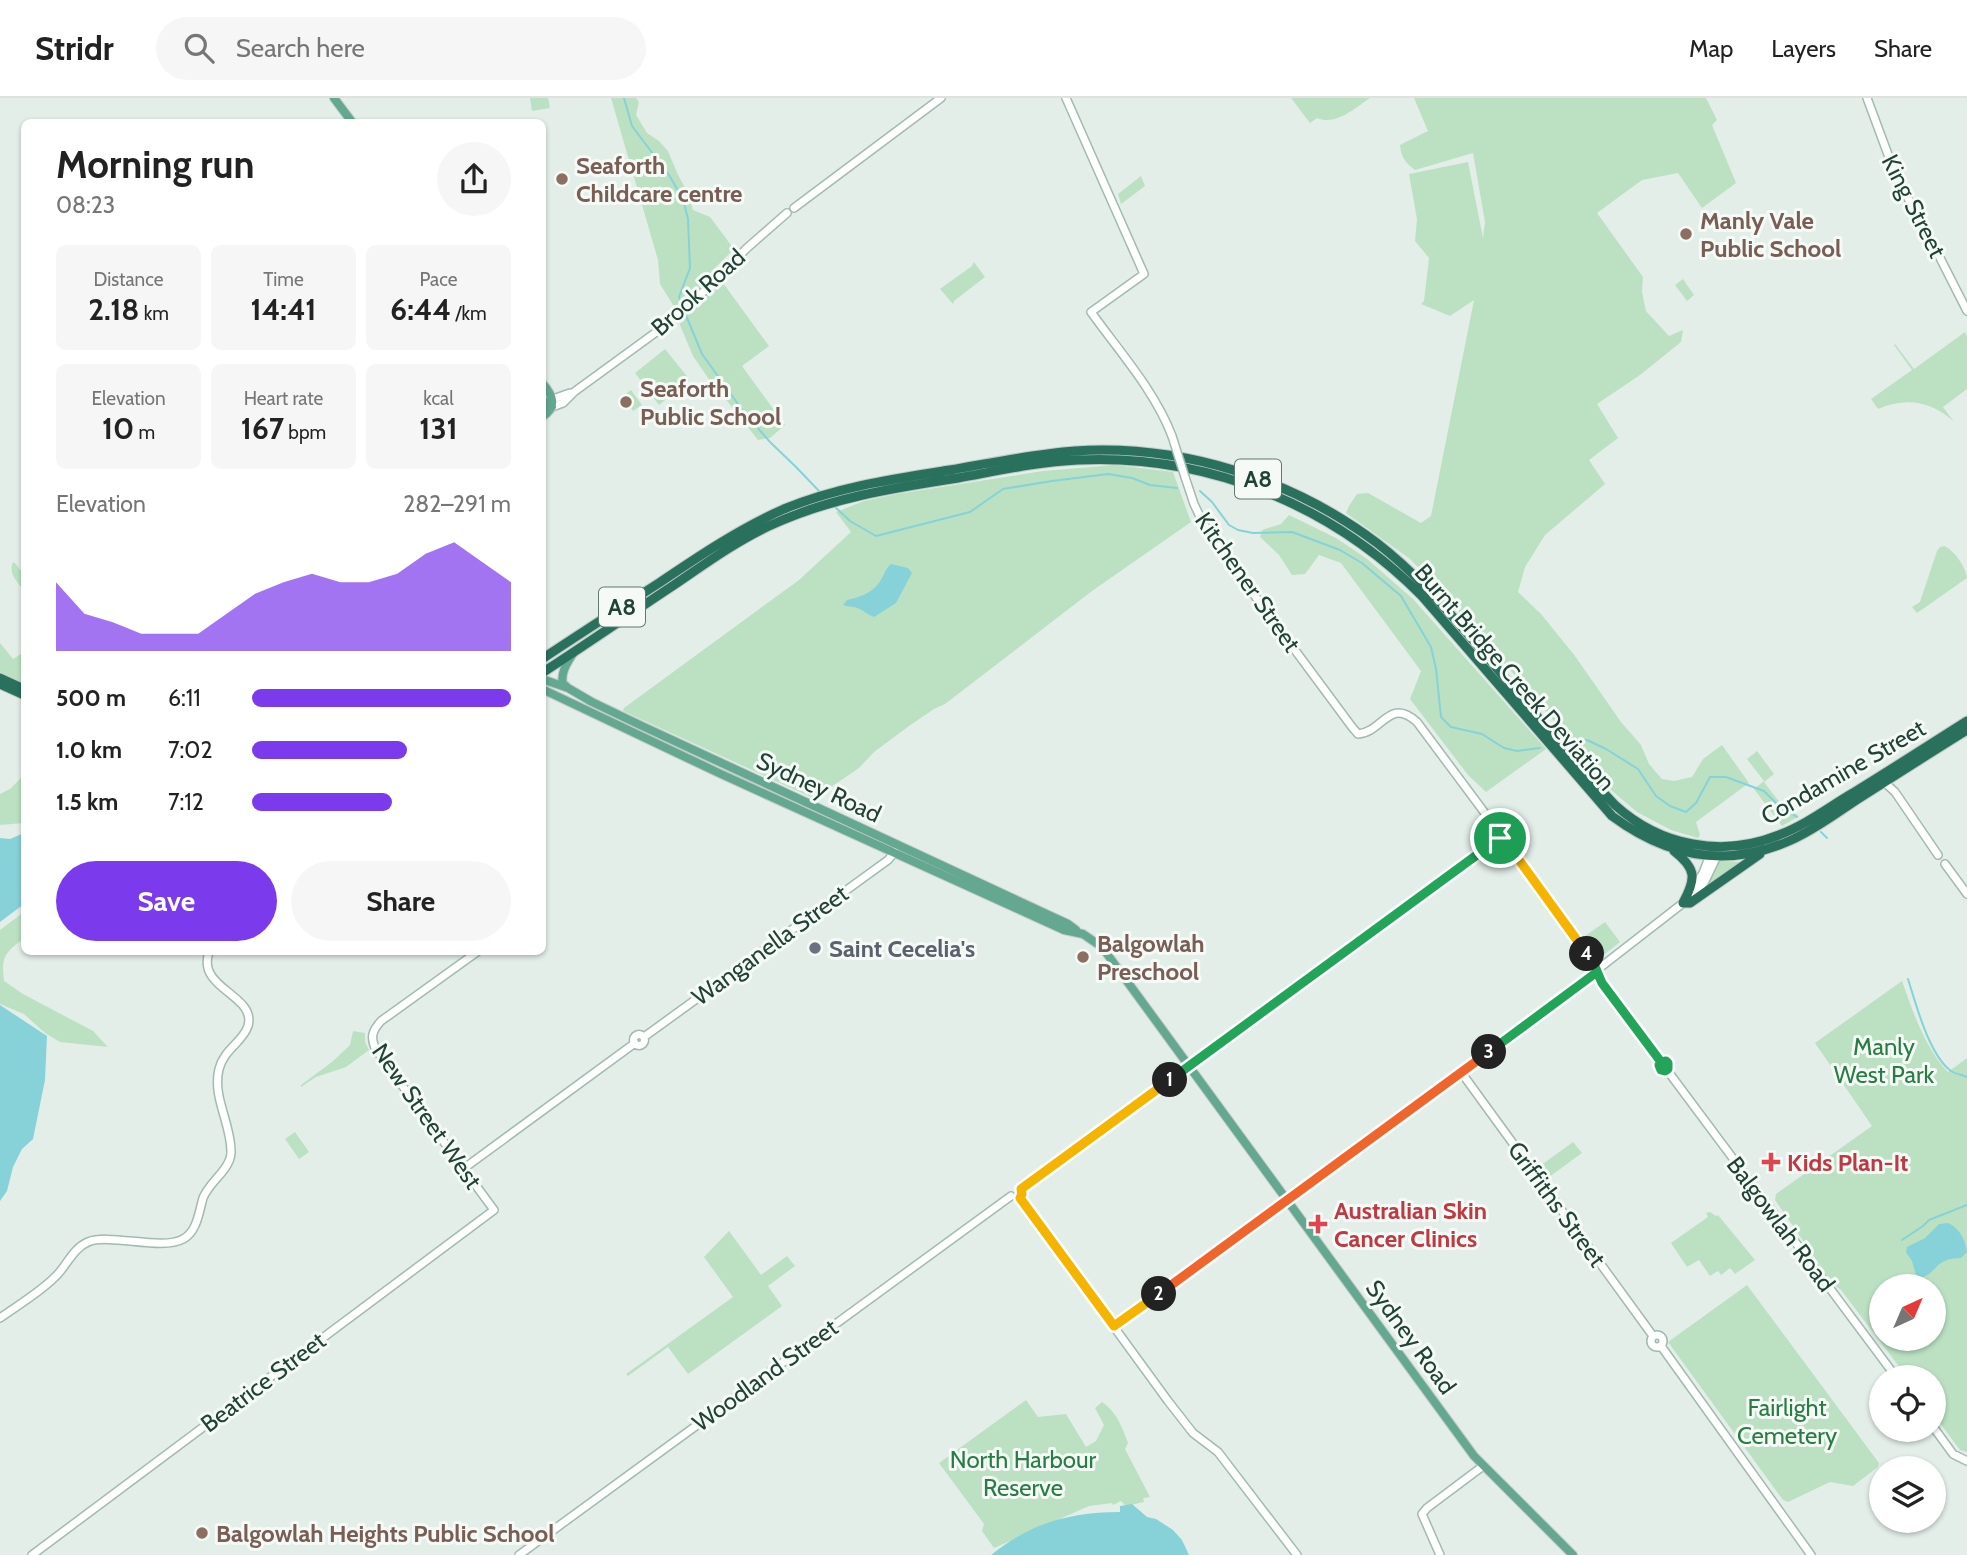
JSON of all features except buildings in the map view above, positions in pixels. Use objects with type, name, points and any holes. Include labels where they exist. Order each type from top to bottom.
[{"type":"highway","name":"Burnt Bridge Creek Deviation","points":[[546,656],[727,539],[783,510],[875,482],[1020,458],[1097,450],[1144,452],[1207,463],[1243,473],[1289,490],[1357,528],[1416,577],[1459,623],[1595,784],[1626,815],[1647,829],[1672,840],[1714,853]]},
{"type":"highway","name":"Burnt Bridge Creek Deviation","points":[[546,670],[742,541],[826,499],[1035,465],[1096,460],[1147,462],[1223,476],[1264,490],[1296,504],[1362,544],[1391,567],[1435,610],[1599,803],[1628,828],[1670,848],[1695,854],[1743,854],[1768,849]]},
{"type":"highway","points":[[0,678],[21,688]]},
{"type":"highway","points":[[0,684],[21,694]]},
{"type":"highway","name":"Condamine Street","points":[[1714,853],[1763,841],[1807,826],[1967,721]]},
{"type":"highway","name":"Condamine Street","points":[[1882,779],[1967,730]]},
{"type":"highway","name":"Condamine Street","points":[[1768,849],[1791,840],[1807,826]]},
{"type":"highway","points":[[1670,848],[1688,864],[1692,872],[1691,887],[1683,903],[1690,903],[1768,849]]},
{"type":"main road","points":[[334,98],[350,119]]},
{"type":"main road","points":[[568,688],[563,684],[562,677],[574,652]]},
{"type":"main road","name":"Sydney Road","points":[[546,680],[568,688],[725,765],[1068,923],[1092,939],[1106,951],[1474,1456],[1573,1555]]},
{"type":"main road","name":"Sydney Road","points":[[546,691],[721,774],[1065,930],[1078,932]]},
{"type":"main road","points":[[721,774],[725,765]]},
{"type":"street","name":"Brook Road","points":[[547,404],[574,392],[681,314],[747,248],[787,214],[788,207],[794,208],[941,98]]},
{"type":"street","name":"Kitchener Street","points":[[1066,98],[1144,274],[1091,312],[1143,383],[1164,417],[1203,523],[1357,734],[1369,731],[1390,714],[1399,712],[1410,716],[1493,824],[1500,838]]},
{"type":"street","name":"King Street","points":[[1867,98],[1896,176],[1967,311]]},
{"type":"street","points":[[1882,779],[1895,792],[1938,855],[1937,863],[1940,866],[1945,864],[1967,894]]},
{"type":"street","points":[[1500,838],[1520,861],[1597,972]]},
{"type":"street","name":"Woodland Street","points":[[519,1555],[1017,1194],[1500,838]]},
{"type":"street","name":"Wanganella Street","points":[[463,1169],[635,1043],[637,1035],[644,1037],[888,860],[895,852]]},
{"type":"street","points":[[1114,1326],[1597,972],[1683,903],[1714,853]]},
{"type":"street","points":[[0,1318],[57,1276],[78,1249],[90,1241],[170,1243],[183,1239],[192,1231],[208,1186],[230,1157],[221,1108],[219,1070],[227,1051],[245,1032],[249,1020],[243,1006],[211,975],[207,961],[208,955]]},
{"type":"street","name":"New Street West","points":[[473,955],[382,1021],[373,1030],[372,1037],[376,1050],[494,1210]]},
{"type":"street","name":"Balgowlah Road","points":[[1597,972],[1602,983],[1661,1062],[1661,1070],[1667,1070],[1887,1365]]},
{"type":"street","name":"Griffiths Street","points":[[1461,1072],[1653,1336],[1662,1337],[1661,1346],[1811,1555]]},
{"type":"street","points":[[1017,1194],[1193,1433],[1218,1452],[1297,1555]]},
{"type":"street","name":"Beatrice Street","points":[[32,1555],[494,1210]]},
{"type":"street","points":[[1944,1442],[1953,1454],[1967,1461]]},
{"type":"street","points":[[1440,1555],[1422,1514],[1483,1466]]},
{"type":"green space","points":[[530,98],[548,98],[550,108],[532,111]]},
{"type":"green space","points":[[611,98],[636,98],[639,102],[636,115],[647,133],[668,151],[693,210],[710,217],[734,249],[711,272],[723,283],[769,346],[742,366],[785,425],[770,438],[758,440],[719,394],[693,356],[675,308],[660,284],[658,260]]},
{"type":"green space","points":[[1291,98],[1370,98],[1338,118],[1317,118],[1310,123]]},
{"type":"green space","points":[[1414,98],[1706,98],[1717,120],[1712,125],[1736,183],[1702,208],[1678,173],[1642,180],[1597,213],[1643,277],[1642,292],[1646,311],[1669,336],[1683,330],[1681,342],[1640,375],[1597,404],[1618,438],[1589,460],[1605,484],[1545,535],[1525,567],[1518,592],[1541,614],[1575,656],[1621,722],[1641,745],[1649,764],[1662,779],[1674,781],[1692,777],[1703,759],[1722,745],[1749,783],[1696,822],[1700,835],[1698,838],[1671,830],[1637,812],[1611,790],[1445,595],[1410,559],[1346,513],[1357,494],[1368,493],[1421,523],[1431,516],[1474,300],[1450,316],[1421,304],[1424,301],[1429,258],[1415,241],[1417,219],[1409,174],[1468,162],[1483,238],[1485,222],[1473,153],[1415,170],[1404,160],[1400,145],[1428,131]]},
{"type":"green space","points":[[1141,176],[1145,186],[1121,204],[1118,194]]},
{"type":"green space","points":[[974,262],[985,277],[953,304],[940,289]]},
{"type":"green space","points":[[1683,279],[1694,295],[1687,301],[1675,285]]},
{"type":"green space","points":[[1965,332],[1967,389],[1943,407],[1954,422],[1937,409],[1918,403],[1899,403],[1878,409],[1871,399],[1912,370],[1895,344],[1914,369]]},
{"type":"green space","points":[[665,349],[690,380],[659,405],[635,373]]},
{"type":"green space","points":[[631,390],[642,405],[633,411],[623,396]]},
{"type":"green space","points":[[1115,465],[1173,472],[1191,522],[1092,591],[945,704],[909,726],[874,752],[859,768],[815,798],[623,711],[799,580],[851,532],[836,512],[864,501],[897,494],[1043,471]]},
{"type":"green space","points":[[1289,515],[1336,538],[1366,558],[1413,599],[1546,749],[1486,792],[1468,775],[1410,699],[1421,671],[1341,563],[1319,555],[1305,574],[1292,575],[1279,555],[1260,537],[1262,530],[1281,524]]},
{"type":"green space","points":[[1944,546],[1959,559],[1967,578],[1917,613],[1912,607],[1920,602],[1937,551]]},
{"type":"green space","points":[[13,562],[21,571],[21,587],[12,574]]},
{"type":"green space","points":[[0,643],[13,659],[21,654],[21,682],[0,672]]},
{"type":"green space","points":[[1757,751],[1774,774],[1764,782],[1781,804],[1799,816],[1782,826],[1754,789],[1764,781],[1747,759]]},
{"type":"green space","points":[[21,778],[21,823],[0,825],[0,794]]},
{"type":"green space","points":[[1718,861],[1742,862],[1705,889],[1704,887]]},
{"type":"green space","points":[[21,914],[21,940],[4,960],[4,981],[93,1031],[108,1047],[60,1042],[45,1033],[24,1014],[0,1004],[0,930]]},
{"type":"green space","points":[[1605,922],[1620,942],[1600,958],[1585,936]]},
{"type":"green space","name":"Manly West Park","points":[[1902,981],[1921,1029],[1948,1072],[1967,1058],[1967,1452],[1960,1450],[1946,1431],[1946,1365],[1898,1365],[1887,1351],[1946,1351],[1946,1274],[1869,1274],[1869,1327],[1841,1290],[1832,1283],[1775,1200],[1776,1194],[1872,1126],[1815,1043]]},
{"type":"green space","points":[[353,1031],[365,1033],[369,1050],[346,1067],[316,1077],[301,1087],[350,1045]]},
{"type":"green space","points":[[295,1132],[309,1152],[299,1159],[285,1139]]},
{"type":"green space","points":[[1573,1142],[1582,1153],[1549,1177],[1540,1166]]},
{"type":"green space","points":[[1706,1213],[1718,1215],[1755,1260],[1735,1274],[1730,1268],[1721,1275],[1718,1271],[1710,1276],[1699,1260],[1687,1267],[1671,1243],[1708,1217]]},
{"type":"green space","points":[[729,1231],[761,1275],[787,1256],[795,1266],[768,1286],[782,1306],[688,1374],[668,1347],[628,1376],[626,1374],[733,1297],[704,1257]]},
{"type":"green space","name":"Fairlight Cemetery","points":[[1747,1285],[1874,1456],[1869,1456],[1869,1474],[1853,1486],[1830,1482],[1788,1502],[1783,1500],[1668,1342]]},
{"type":"green space","name":"North Harbour Reserve","points":[[1026,1400],[1038,1417],[1066,1414],[1086,1447],[1096,1441],[1104,1425],[1095,1408],[1102,1402],[1115,1415],[1121,1426],[1128,1443],[1125,1449],[1150,1497],[1143,1498],[1144,1502],[1126,1506],[1121,1501],[1113,1505],[1089,1506],[994,1548],[982,1531],[984,1524],[939,1463]]},
{"type":"water","points":[[891,564],[908,568],[912,573],[896,603],[874,617],[843,605],[847,600],[872,590]]},
{"type":"water","points":[[21,834],[21,906],[0,922],[0,838],[10,839]]},
{"type":"water","points":[[0,1005],[47,1036],[45,1080],[33,1139],[22,1149],[13,1167],[7,1191],[0,1201]]},
{"type":"water","points":[[1948,1223],[1955,1228],[1965,1243],[1967,1252],[1961,1258],[1941,1263],[1928,1274],[1916,1274],[1906,1252],[1907,1247],[1925,1238],[1939,1224]]},
{"type":"water","points":[[1132,1504],[1147,1517],[1156,1519],[1173,1530],[1182,1540],[1189,1555],[991,1555],[1036,1527],[1084,1514],[1120,1512],[1120,1506]]},
{"type":"waterway","points":[[624,98],[632,126],[669,175],[683,199],[688,219],[690,268],[679,297],[683,307]]},
{"type":"waterway","points":[[685,313],[702,354],[743,411],[819,491]]},
{"type":"waterway","points":[[835,507],[850,521],[876,536],[970,512],[1003,489],[1052,481],[1108,474],[1132,478],[1150,485],[1177,488]]},
{"type":"waterway","points":[[1200,491],[1229,525],[1238,530],[1253,533],[1292,532],[1340,550],[1362,563],[1401,596],[1431,647],[1441,717],[1451,727],[1482,734],[1504,748],[1517,751],[1540,748]]},
{"type":"waterway","points":[[1571,745],[1587,740],[1606,749],[1638,769],[1656,796],[1670,806],[1686,812],[1696,803],[1710,777],[1726,777],[1764,791],[1778,805],[1797,817]]},
{"type":"waterway","points":[[1821,832],[1827,838]]},
{"type":"waterway","points":[[1908,979],[1924,1028],[1936,1053],[1951,1071],[1967,1077]]},
{"type":"waterway","points":[[1902,1240],[1929,1220],[1967,1205]]},
{"type":"place","name":"Seaforth Childcare centre","points":[[562,179]]},
{"type":"place","name":"Manly Vale Public School","points":[[1686,234]]},
{"type":"place","name":"Seaforth Public School","points":[[626,402]]},
{"type":"place","name":"Saint Cecelia's","points":[[815,948]]},
{"type":"place","name":"Balgowlah Preschool","points":[[1083,957]]},
{"type":"place","name":"Kids Plan-It","points":[[1771,1162]]},
{"type":"place","name":"Australian Skin Cancer Clinics","points":[[1318,1224]]},
{"type":"place","name":"Balgowlah Heights Public School","points":[[202,1533]]},
{"type":"route","points":[[1500,838],[1021,1189],[1020,1198],[1114,1326],[1597,972],[1602,983],[1661,1062],[1668,1063],[1668,1069],[1661,1070],[1661,1062],[1658,1058],[1602,983],[1594,964],[1514,853],[1500,838]]}]
